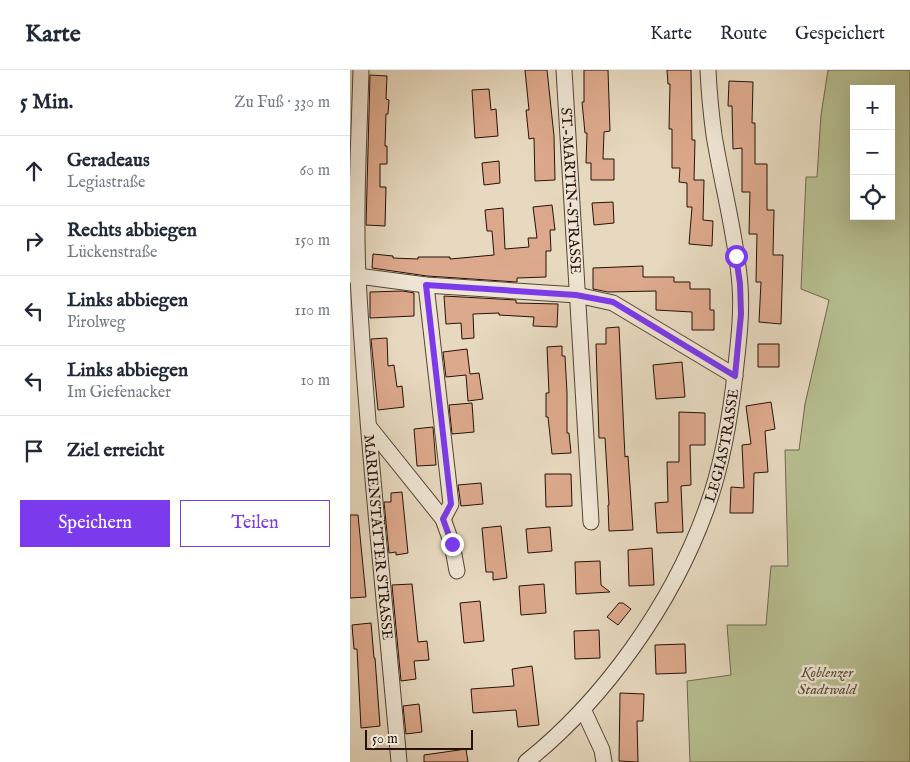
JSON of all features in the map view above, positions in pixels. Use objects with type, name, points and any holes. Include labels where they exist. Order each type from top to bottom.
[{"type":"street","name":"MARIENSTÄTTER STRASSE","points":[[361,70],[353,178],[354,276],[370,428],[399,762]]},
{"type":"street","name":"ST.-MARTIN-STRASSE","points":[[564,70],[591,522]]},
{"type":"street","name":"LEGIASTRASSE","points":[[526,762],[582,709],[640,637],[682,566],[706,510],[715,482],[732,410],[741,314],[740,284],[714,136],[708,70]]},
{"type":"street","points":[[354,276],[426,285],[576,295],[613,302],[735,376]]},
{"type":"street","points":[[426,285],[451,504],[443,519]]},
{"type":"street","points":[[370,428],[443,519],[452,544],[457,571]]},
{"type":"street","points":[[582,709],[602,750],[604,762]]},
{"type":"green space","name":"Koblenzer Stadtwald","points":[[828,70],[910,70],[910,762],[690,762],[687,681],[731,675],[727,625],[766,625],[771,566],[788,566],[785,450],[799,450],[805,404],[829,300],[801,289],[806,177],[817,177],[821,115]]},
{"type":"building","points":[[525,70],[547,70],[554,136],[555,180],[535,181],[534,138],[529,139],[526,110],[529,110]]},
{"type":"building","points":[[584,70],[608,70],[610,131],[604,132],[603,159],[614,159],[614,180],[591,180],[591,163],[586,163],[587,133],[585,133],[582,102],[584,102]]},
{"type":"building","points":[[667,70],[691,70],[692,140],[695,140],[694,180],[704,180],[703,220],[713,221],[712,246],[689,244],[692,207],[687,207],[687,183],[679,182],[680,168],[672,168],[672,129],[669,129],[670,84],[668,84]]},
{"type":"building","points":[[370,75],[387,76],[386,99],[389,100],[388,114],[386,114],[385,146],[387,146],[387,164],[380,164],[380,187],[386,187],[385,226],[366,225]]},
{"type":"building","points":[[729,81],[753,82],[752,123],[755,123],[755,164],[767,164],[767,210],[774,210],[773,255],[783,255],[781,324],[759,322],[761,282],[756,282],[757,234],[749,234],[750,192],[742,192],[742,148],[733,149],[732,106],[728,106]]},
{"type":"building","points":[[489,89],[491,110],[496,109],[498,136],[475,138],[472,90]]},
{"type":"building","points":[[499,161],[500,183],[484,185],[482,163]]},
{"type":"building","points":[[613,202],[614,223],[594,225],[592,203]]},
{"type":"building","points":[[552,205],[555,230],[550,230],[551,251],[546,251],[546,277],[517,278],[517,282],[427,276],[372,268],[373,254],[393,256],[393,258],[418,259],[418,257],[450,257],[450,259],[494,255],[492,231],[487,231],[485,210],[503,208],[505,249],[529,247],[528,238],[537,238],[533,207]]},
{"type":"building","points":[[643,266],[643,277],[674,277],[674,282],[690,282],[690,289],[710,289],[710,310],[714,310],[714,330],[692,330],[692,312],[656,310],[656,291],[608,292],[593,289],[593,268]]},
{"type":"building","points":[[403,291],[414,293],[414,316],[370,318],[370,292]]},
{"type":"building","points":[[444,296],[516,300],[516,303],[558,304],[557,327],[533,326],[534,317],[499,315],[499,313],[473,314],[474,338],[462,339],[461,323],[446,324]]},
{"type":"building","points":[[619,327],[625,457],[628,456],[633,530],[609,531],[605,438],[599,438],[596,344],[606,344],[606,328]]},
{"type":"building","points":[[387,338],[388,366],[394,365],[397,387],[402,386],[404,407],[378,410],[371,339]]},
{"type":"building","points":[[758,344],[779,344],[779,367],[758,367]]},
{"type":"building","points":[[562,346],[562,356],[565,356],[567,433],[569,433],[571,453],[552,454],[548,417],[546,417],[546,393],[549,393],[547,347]]},
{"type":"building","points":[[467,349],[470,374],[479,373],[483,399],[468,401],[466,375],[446,377],[443,352]]},
{"type":"building","points":[[682,362],[685,397],[656,399],[653,365]]},
{"type":"building","points":[[771,402],[775,429],[765,431],[768,472],[754,473],[753,513],[730,513],[731,487],[744,488],[742,445],[751,444],[746,406]]},
{"type":"building","points":[[472,403],[474,432],[452,434],[449,405]]},
{"type":"building","points":[[679,412],[705,413],[705,445],[690,445],[691,485],[681,486],[683,532],[657,533],[655,503],[668,502],[667,462],[679,462]]},
{"type":"building","points":[[433,427],[436,465],[417,466],[414,429]]},
{"type":"building","points":[[545,474],[571,474],[572,506],[546,507]]},
{"type":"building","points":[[481,483],[483,504],[461,506],[458,485]]},
{"type":"building","points":[[402,492],[408,553],[396,555],[396,552],[389,553],[384,502],[391,502],[391,493]]},
{"type":"building","points":[[350,515],[358,515],[366,597],[350,598]]},
{"type":"building","points":[[501,526],[507,578],[493,580],[493,572],[486,572],[482,528]]},
{"type":"building","points":[[550,527],[552,551],[528,553],[526,529]]},
{"type":"building","points":[[652,548],[654,585],[629,586],[628,550]]},
{"type":"building","points":[[600,561],[601,585],[610,592],[576,594],[575,562]]},
{"type":"building","points":[[412,584],[418,642],[427,641],[429,660],[414,661],[416,679],[401,681],[392,585]]},
{"type":"building","points":[[544,584],[546,613],[521,615],[519,586]]},
{"type":"building","points":[[480,601],[484,641],[464,643],[460,603]]},
{"type":"building","points":[[619,603],[623,603],[631,609],[618,625],[607,617]]},
{"type":"building","points":[[371,623],[380,726],[361,728],[357,649],[354,649],[352,625]]},
{"type":"building","points":[[599,630],[600,658],[575,659],[574,631]]},
{"type":"building","points":[[685,644],[686,673],[656,674],[655,645]]},
{"type":"building","points":[[532,666],[539,725],[518,727],[516,710],[473,713],[471,689],[514,686],[512,669]]},
{"type":"building","points":[[620,693],[644,694],[643,721],[637,721],[638,762],[619,761]]},
{"type":"building","points":[[419,704],[422,732],[406,734],[403,706]]},
{"type":"building","points":[[466,749],[468,762],[424,762],[424,755]]},
{"type":"route","points":[[452,544],[443,519],[451,504],[426,285],[576,295],[613,302],[735,376],[741,314],[740,284],[736,256]]}]
